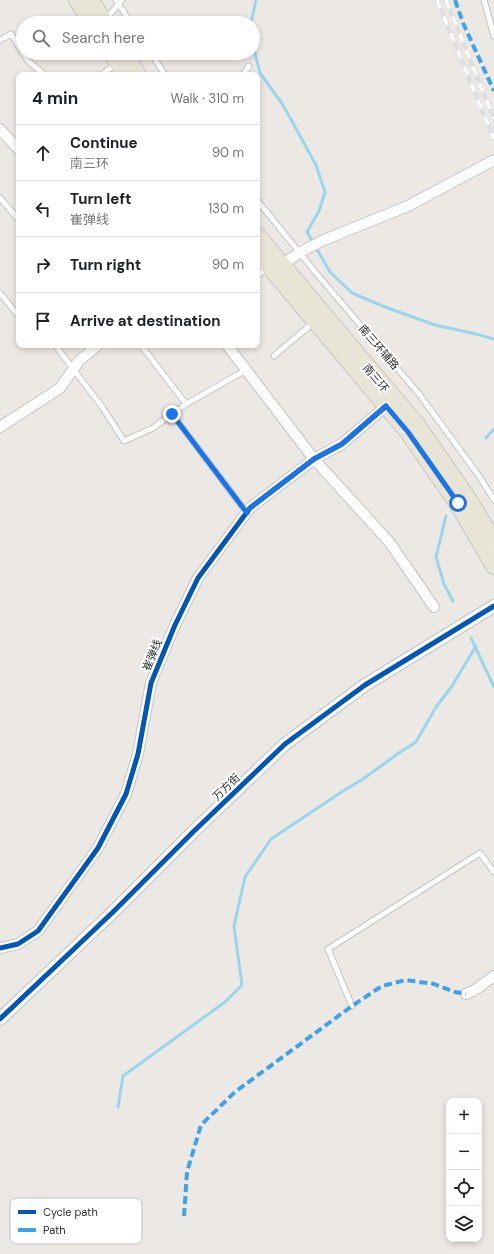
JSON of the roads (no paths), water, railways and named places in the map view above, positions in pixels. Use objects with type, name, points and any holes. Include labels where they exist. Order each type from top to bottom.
[{"type":"main road","points":[[77,0],[94,16]]},
{"type":"main road","points":[[91,0],[98,16]]},
{"type":"main road","points":[[119,61],[134,72]]},
{"type":"main road","name":"南三环","points":[[260,244],[269,269],[417,425],[467,497],[494,541]]},
{"type":"main road","name":"南三环","points":[[260,256],[269,269],[315,321],[408,432],[458,503],[494,566]]},
{"type":"street","points":[[0,129],[16,147]]},
{"type":"street","points":[[269,269],[324,240],[408,206],[494,160]]},
{"type":"street","points":[[0,427],[60,388],[79,361],[94,348]]},
{"type":"street","points":[[229,348],[314,459],[390,543],[434,607]]},
{"type":"street","name":"崔弹线","points":[[0,948],[18,944],[38,930],[98,848],[126,794],[138,754],[151,683],[175,625],[198,578],[250,508],[314,459],[342,444],[386,406]]},
{"type":"street","name":"万方街","points":[[0,1019],[113,912],[193,832],[285,744],[365,685],[494,606]]},
{"type":"street","points":[[466,994],[475,990],[494,976]]},
{"type":"lane","points":[[484,0],[494,36]]},
{"type":"lane","points":[[106,16],[119,1],[127,16]]},
{"type":"lane","points":[[0,40],[11,34],[16,42]]},
{"type":"lane","points":[[27,60],[41,72]]},
{"type":"lane","points":[[155,60],[163,72]]},
{"type":"lane","points":[[105,72],[119,61]]},
{"type":"lane","points":[[245,72],[249,66]]},
{"type":"lane","points":[[0,198],[16,217]]},
{"type":"lane","name":"南三环辅路","points":[[260,203],[302,251],[419,394],[479,476],[494,500]]},
{"type":"lane","points":[[0,293],[16,313]]},
{"type":"lane","points":[[274,356],[315,321]]},
{"type":"lane","points":[[57,348],[103,408],[124,440],[153,428],[186,404],[246,370]]},
{"type":"lane","points":[[143,348],[186,404]]},
{"type":"lane","points":[[172,414],[247,513]]},
{"type":"lane","points":[[352,1006],[328,949],[480,853],[494,872]]},
{"type":"waterway","points":[[253,16],[256,0]]},
{"type":"waterway","points":[[257,60],[260,72]]},
{"type":"waterway","points":[[260,73],[283,105],[316,165],[325,192],[319,211],[307,232],[330,272],[352,293],[385,307],[435,325],[494,339]]},
{"type":"waterway","points":[[486,438],[494,429]]},
{"type":"waterway","points":[[446,516],[436,557],[444,584],[453,601]]},
{"type":"waterway","points":[[471,638],[494,687]]},
{"type":"waterway","points":[[118,1107],[123,1076],[225,1002],[242,985],[234,926],[245,877],[271,839],[363,779],[416,742],[436,707],[452,686],[476,646]]},
{"type":"railway","points":[[437,0],[494,139]]},
{"type":"railway","points":[[446,0],[494,119]]}]
